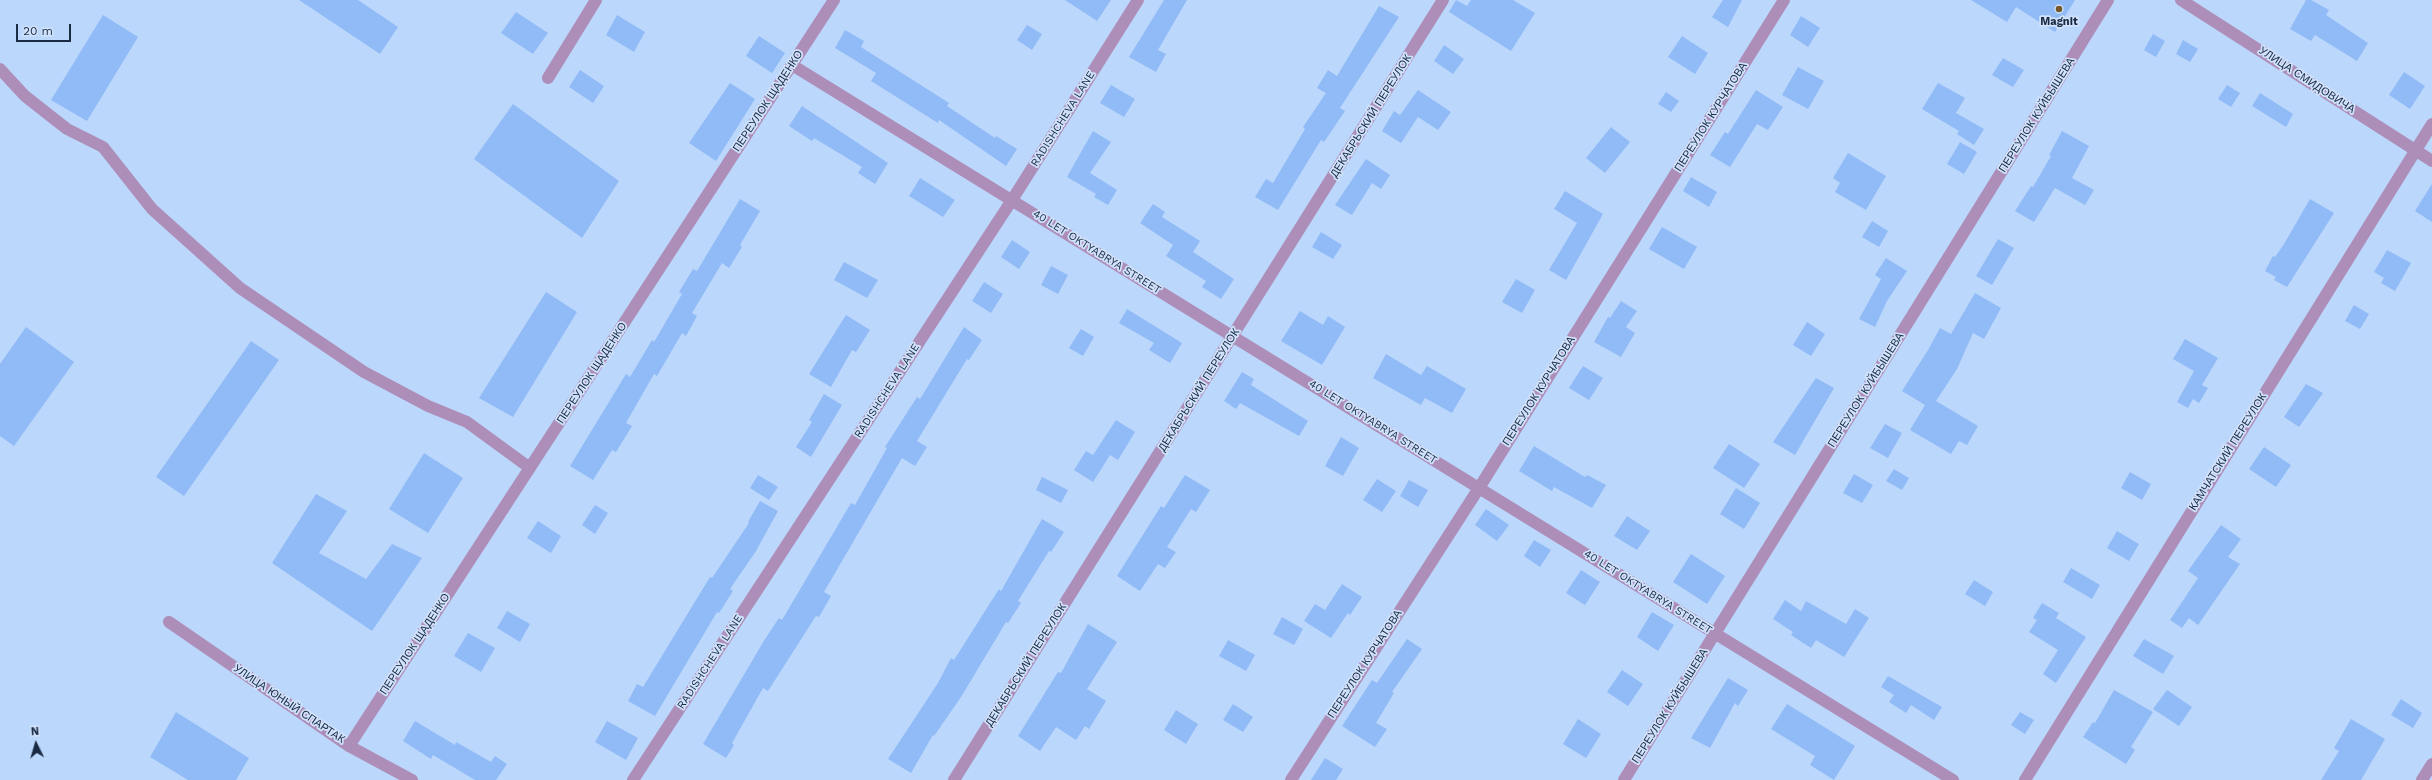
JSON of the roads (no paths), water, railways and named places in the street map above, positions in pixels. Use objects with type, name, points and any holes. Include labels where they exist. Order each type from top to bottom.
[{"type":"street","points":[[548,78],[596,0]]},
{"type":"street","name":"ПЕРЕУЛОК ЩАДЕНКО","points":[[350,746],[834,0]]},
{"type":"street","name":"RADISHCHEVA LANE","points":[[633,780],[1012,200],[1138,0]]},
{"type":"street","name":"ДЕКАБРЬСКИЙ ПЕРЕУЛОК","points":[[954,780],[1443,0]]},
{"type":"street","name":"ПЕРЕУЛОК КУРЧАТОВА","points":[[1291,780],[1479,488],[1784,0]]},
{"type":"street","name":"ПЕРЕУЛОК КУЙБЫШЕВА","points":[[1624,780],[2108,0]]},
{"type":"street","name":"УЛИЦА СМИДОВИЧА","points":[[2181,0],[2432,161]]},
{"type":"street","name":"40 LET OKTYABRYA STREET","points":[[792,65],[1953,780]]},
{"type":"street","points":[[0,69],[26,96],[67,129],[103,147],[152,209],[240,288],[364,372],[428,406],[466,422],[530,468]]},
{"type":"street","name":"КАМЧАТСКИЙ ПЕРЕУЛОК","points":[[2025,780],[2432,124]]},
{"type":"street","name":"УЛИЦА ЮНЫЙ СПАРТАК","points":[[169,622],[350,746],[412,780]]},
{"type":"street","points":[[2422,780],[2432,764]]},
{"type":"place","name":"Magnit","points":[[2059,9]]}]
